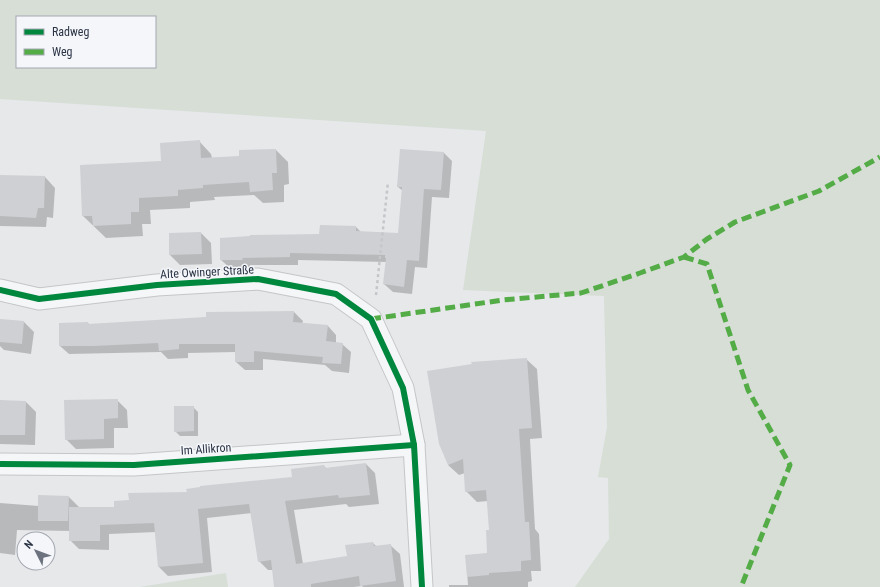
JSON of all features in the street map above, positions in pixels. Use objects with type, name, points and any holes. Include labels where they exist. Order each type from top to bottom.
[{"type":"street","name":"Alte Owinger Straße","points":[[0,290],[39,299],[157,286],[258,279],[336,294],[371,319],[403,388],[414,445],[422,587]]},
{"type":"street","name":"Im Allikron","points":[[0,464],[134,465],[414,445]]},
{"type":"path","points":[[371,319],[376,292],[388,182]]},
{"type":"shaded area","points":[[0,0],[880,0],[880,587],[575,587],[609,539],[608,478],[598,477],[607,427],[604,296],[463,290],[486,131],[0,99]]},
{"type":"shaded area","points":[[226,573],[228,587],[140,587]]},
{"type":"building","points":[[200,140],[201,158],[239,156],[239,150],[276,149],[277,173],[272,173],[273,190],[250,192],[249,182],[203,185],[203,188],[178,190],[178,196],[139,198],[139,212],[131,212],[131,224],[93,226],[92,216],[82,216],[80,165],[161,161],[160,143]]},
{"type":"building","points":[[400,149],[444,152],[441,190],[424,189],[419,261],[407,260],[404,287],[383,284],[386,258],[385,255],[290,253],[290,257],[220,260],[220,238],[250,235],[319,234],[320,225],[356,226],[356,231],[398,233],[402,187],[397,187]]},
{"type":"building","points":[[0,175],[45,176],[44,208],[38,208],[36,218],[0,216]]},
{"type":"building","points":[[201,232],[202,254],[169,255],[169,233]]},
{"type":"building","points":[[294,311],[293,322],[328,325],[326,341],[343,343],[341,364],[322,363],[323,357],[254,351],[254,362],[235,362],[235,344],[179,344],[179,349],[159,351],[158,343],[59,346],[59,323],[88,322],[88,324],[206,317],[206,312]]},
{"type":"building","points":[[0,319],[24,321],[22,344],[0,342]]},
{"type":"building","points":[[527,358],[532,428],[519,429],[525,522],[529,522],[531,560],[521,561],[521,571],[489,573],[489,575],[467,577],[465,555],[487,553],[486,530],[489,530],[486,490],[465,492],[463,459],[448,465],[439,444],[427,371],[472,364],[471,362]]},
{"type":"building","points":[[118,399],[118,418],[104,419],[104,439],[65,440],[64,400]]},
{"type":"building","points":[[0,400],[26,401],[25,435],[0,435]]},
{"type":"building","points":[[174,406],[194,406],[194,431],[174,432]]},
{"type":"building","points":[[366,463],[370,495],[339,498],[338,495],[285,501],[296,564],[347,556],[345,545],[373,542],[374,546],[391,544],[396,581],[360,586],[359,576],[311,584],[311,587],[274,587],[271,560],[258,562],[249,504],[198,509],[203,563],[158,567],[154,523],[100,525],[100,541],[69,541],[69,507],[114,507],[114,501],[129,500],[128,493],[187,492],[186,489],[200,486],[292,477],[291,469],[324,465],[325,468]]},
{"type":"building","points":[[38,495],[69,496],[68,521],[38,521]]},
{"type":"marked path","points":[[371,319],[503,300],[581,293],[684,257],[707,239],[735,222],[819,191],[880,157]]},
{"type":"marked path","points":[[684,257],[707,264],[748,390],[790,465],[741,587]]},
{"type":"cycle path","points":[[0,290],[39,299],[157,285],[258,279],[336,294],[371,319],[403,388],[414,445],[422,587]]},
{"type":"cycle path","points":[[0,464],[134,465],[414,445]]}]
